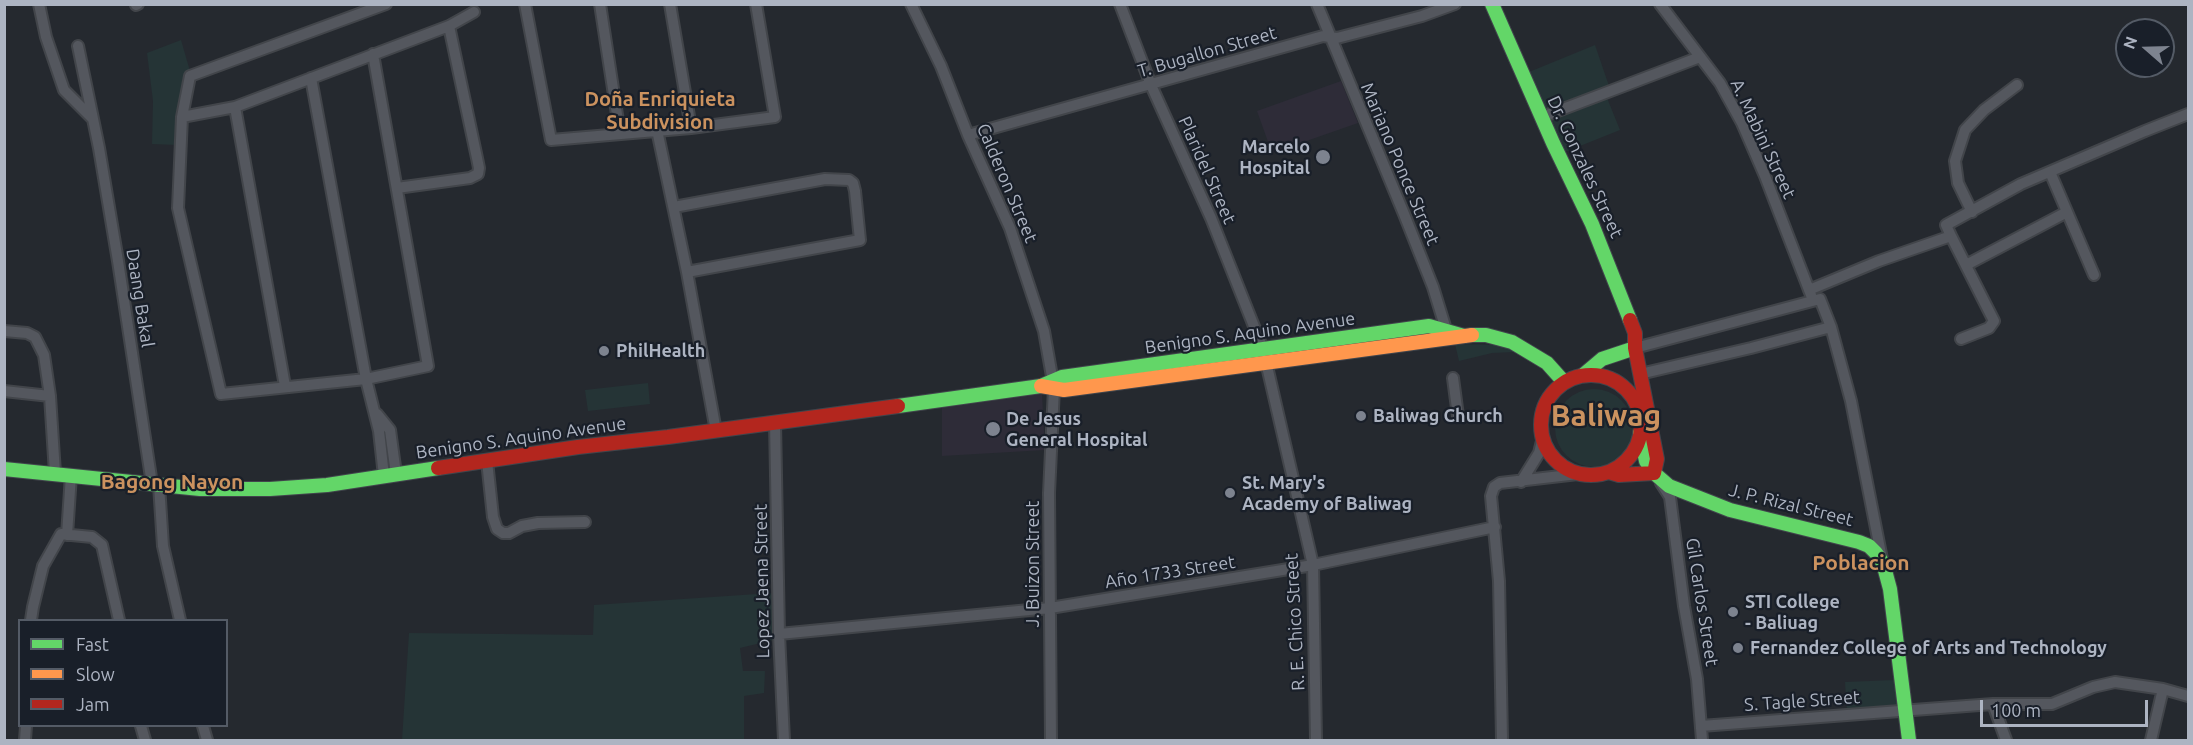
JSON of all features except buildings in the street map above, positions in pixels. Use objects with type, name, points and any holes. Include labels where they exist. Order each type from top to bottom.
[{"type":"main road","name":"Dr. Gonzales Street","points":[[1492,4],[1615,278],[1635,333],[1635,348],[1657,459],[1654,474]]},
{"type":"main road","name":"Benigno S. Aquino Avenue","points":[[4,469],[200,489],[270,489],[327,485],[578,447],[716,431],[1050,385],[1064,390],[1264,356],[1447,334],[1486,335],[1512,342],[1547,363],[1564,382]]},
{"type":"main road","points":[[1635,348],[1602,359],[1583,375],[1564,382],[1546,403],[1541,421],[1543,437],[1550,453],[1565,468],[1579,474],[1594,475],[1609,472],[1621,466],[1632,455],[1640,441],[1640,433]]},
{"type":"main road","points":[[1583,375],[1605,375],[1626,387],[1634,402],[1646,461],[1654,474],[1619,475],[1609,472]]},
{"type":"main road","name":"J. P. Rizal Street","points":[[1654,474],[1671,487],[1726,509],[1859,542],[1869,546],[1883,563]]},
{"type":"main road","points":[[1883,563],[1890,589],[1909,741]]},
{"type":"street","points":[[39,4],[46,37],[64,90],[93,118]]},
{"type":"street","points":[[373,54],[428,366],[366,379],[221,394],[178,208],[182,117],[190,76],[386,4]]},
{"type":"street","points":[[525,4],[551,140],[692,128],[775,117],[756,4]]},
{"type":"street","points":[[600,4],[620,134]]},
{"type":"street","points":[[670,4],[692,128]]},
{"type":"street","name":"Calderon Street","points":[[911,4],[941,66],[968,135],[1010,228],[1044,331],[1050,385]]},
{"type":"street","name":"Plaridel Street","points":[[1119,4],[1151,85],[1211,218],[1264,356]]},
{"type":"street","name":"Mariano Ponce Street","points":[[1317,4],[1404,214],[1447,334]]},
{"type":"street","name":"T. Bugallon Street","points":[[968,135],[1323,36],[1337,38],[1422,16],[1455,4]]},
{"type":"street","name":"A. Mabini Street","points":[[1660,4],[1720,83],[1742,123],[1809,290],[1831,327],[1851,401],[1883,563]]},
{"type":"street","points":[[182,117],[235,108],[449,26],[474,12]]},
{"type":"street","points":[[397,188],[470,178],[478,174],[477,158],[449,26]]},
{"type":"street","name":"Daang Bakal","points":[[78,46],[118,261],[163,546],[180,619]]},
{"type":"street","points":[[1542,117],[1700,57]]},
{"type":"street","points":[[311,78],[366,379],[390,475]]},
{"type":"street","points":[[1972,212],[1958,183],[1955,161],[1965,130],[1984,110],[2017,85]]},
{"type":"street","points":[[235,108],[285,386]]},
{"type":"street","points":[[1960,339],[1989,328],[1994,321],[1946,225],[2021,184],[2188,114]]},
{"type":"street","points":[[657,130],[687,272],[716,431]]},
{"type":"street","points":[[2050,172],[2094,275]]},
{"type":"street","points":[[674,207],[825,179],[849,180],[853,183],[855,191],[860,240],[687,272]]},
{"type":"street","points":[[1966,265],[2067,212]]},
{"type":"street","points":[[1809,290],[1879,261],[1951,236]]},
{"type":"street","points":[[1635,348],[1817,300]]},
{"type":"street","points":[[1640,374],[1831,327]]},
{"type":"street","points":[[4,331],[27,333],[35,337],[44,355],[50,396],[55,473]]},
{"type":"street","name":"R. E. Chico Street","points":[[1264,356],[1312,565],[1316,741]]},
{"type":"street","points":[[1453,378],[1458,416]]},
{"type":"street","name":"J. Buizon Street","points":[[1050,385],[1051,741]]},
{"type":"street","points":[[4,391],[50,396]]},
{"type":"street","name":"Lopez Jaena Street","points":[[775,422],[779,634],[784,741]]},
{"type":"street","points":[[1521,482],[1539,453],[1543,437]]},
{"type":"street","points":[[487,461],[493,518],[497,529],[503,533],[538,523],[585,522]]},
{"type":"street","points":[[1502,741],[1499,581],[1491,496],[1494,487],[1500,483],[1579,474]]},
{"type":"street","name":"Gil Carlos Street","points":[[1654,474],[1670,497],[1684,606],[1697,679],[1702,741]]},
{"type":"street","points":[[67,535],[71,475]]},
{"type":"street","name":"Año 1733 Street","points":[[779,634],[1050,608],[1312,565],[1495,527]]},
{"type":"street","points":[[32,619],[43,566],[61,534],[92,537],[102,545],[119,619]]},
{"type":"street","name":"S. Tagle Street","points":[[1701,726],[1993,704],[2052,704],[2093,687],[2115,682],[2163,689],[2188,696]]},
{"type":"street","points":[[2151,741],[2163,689]]},
{"type":"street","points":[[1993,704],[2006,741]]},
{"type":"shaded area","points":[[181,40],[190,71],[178,145],[152,144],[153,101],[147,53]]},
{"type":"shaded area","points":[[1595,45],[1609,86],[1603,88],[1620,130],[1565,152],[1529,72]]},
{"type":"shaded area","points":[[1341,81],[1358,123],[1272,153],[1257,111]]},
{"type":"shaded area","points":[[1455,344],[1504,345],[1514,352],[1492,353],[1459,361]]},
{"type":"shaded area","points":[[648,383],[650,404],[588,411],[585,390]]},
{"type":"shaded area","points":[[1594,389],[1609,392],[1621,401],[1630,413],[1633,428],[1630,443],[1621,455],[1609,464],[1594,467],[1579,464],[1567,455],[1558,443],[1555,428],[1558,413],[1567,401],[1579,392]]},
{"type":"shaded area","name":"De Jesus General Hospital","points":[[1042,394],[1045,450],[942,456],[942,408]]},
{"type":"shaded area","points":[[772,593],[773,640],[740,648],[743,671],[765,671],[764,693],[744,696],[744,740],[402,740],[409,633],[593,635],[594,605]]},
{"type":"shaded area","points":[[1894,680],[1898,708],[1847,712],[1845,682]]},
{"type":"traffic: fast","points":[[1492,4],[1553,143],[1592,224],[1630,320]]},
{"type":"traffic: fast","points":[[898,406],[1041,386],[1062,377],[1429,326],[1464,336]]},
{"type":"traffic: fast","points":[[1472,335],[1486,335],[1512,342],[1547,363],[1564,382]]},
{"type":"traffic: fast","points":[[1583,375],[1602,359],[1635,348]]},
{"type":"traffic: fast","points":[[1640,433],[1646,461],[1654,473],[1669,486],[1730,510],[1859,542],[1869,546],[1876,553],[1883,563],[1890,589],[1909,740]]},
{"type":"traffic: fast","points":[[4,469],[200,489],[270,489],[327,485],[438,468]]},
{"type":"traffic: slow","points":[[1041,386],[1064,390],[1472,335]]},
{"type":"traffic: jam","points":[[1630,320],[1635,333],[1635,348],[1657,459],[1654,473]]},
{"type":"traffic: jam","points":[[1591,375],[1610,379],[1626,390],[1637,406],[1641,425],[1637,444],[1626,460],[1610,471],[1591,475],[1572,471],[1556,460],[1545,444],[1541,425],[1545,406],[1556,390],[1572,379],[1591,375]]},
{"type":"traffic: jam","points":[[438,468],[578,447],[898,406]]},
{"type":"traffic: jam","points":[[1609,472],[1619,475],[1654,473]]},
{"type":"place","name":"Marcelo Hospital","points":[[1323,157]]},
{"type":"place","name":"PhilHealth","points":[[604,351]]},
{"type":"place","name":"Baliwag Church","points":[[1361,416]]},
{"type":"place","name":"De Jesus General Hospital","points":[[993,429]]},
{"type":"place","name":"St. Mary's Academy of Baliwag","points":[[1230,493]]},
{"type":"place","name":"STI College - Baliuag","points":[[1733,612]]},
{"type":"place","name":"Fernandez College of Arts and Technology","points":[[1738,648]]},
{"type":"district","name":"Doña Enriquieta Subdivision","points":[[660,110]]},
{"type":"district","name":"Baliwag","points":[[1606,416]]},
{"type":"district","name":"Bagong Nayon","points":[[172,482]]},
{"type":"district","name":"Poblacion","points":[[1861,563]]}]
